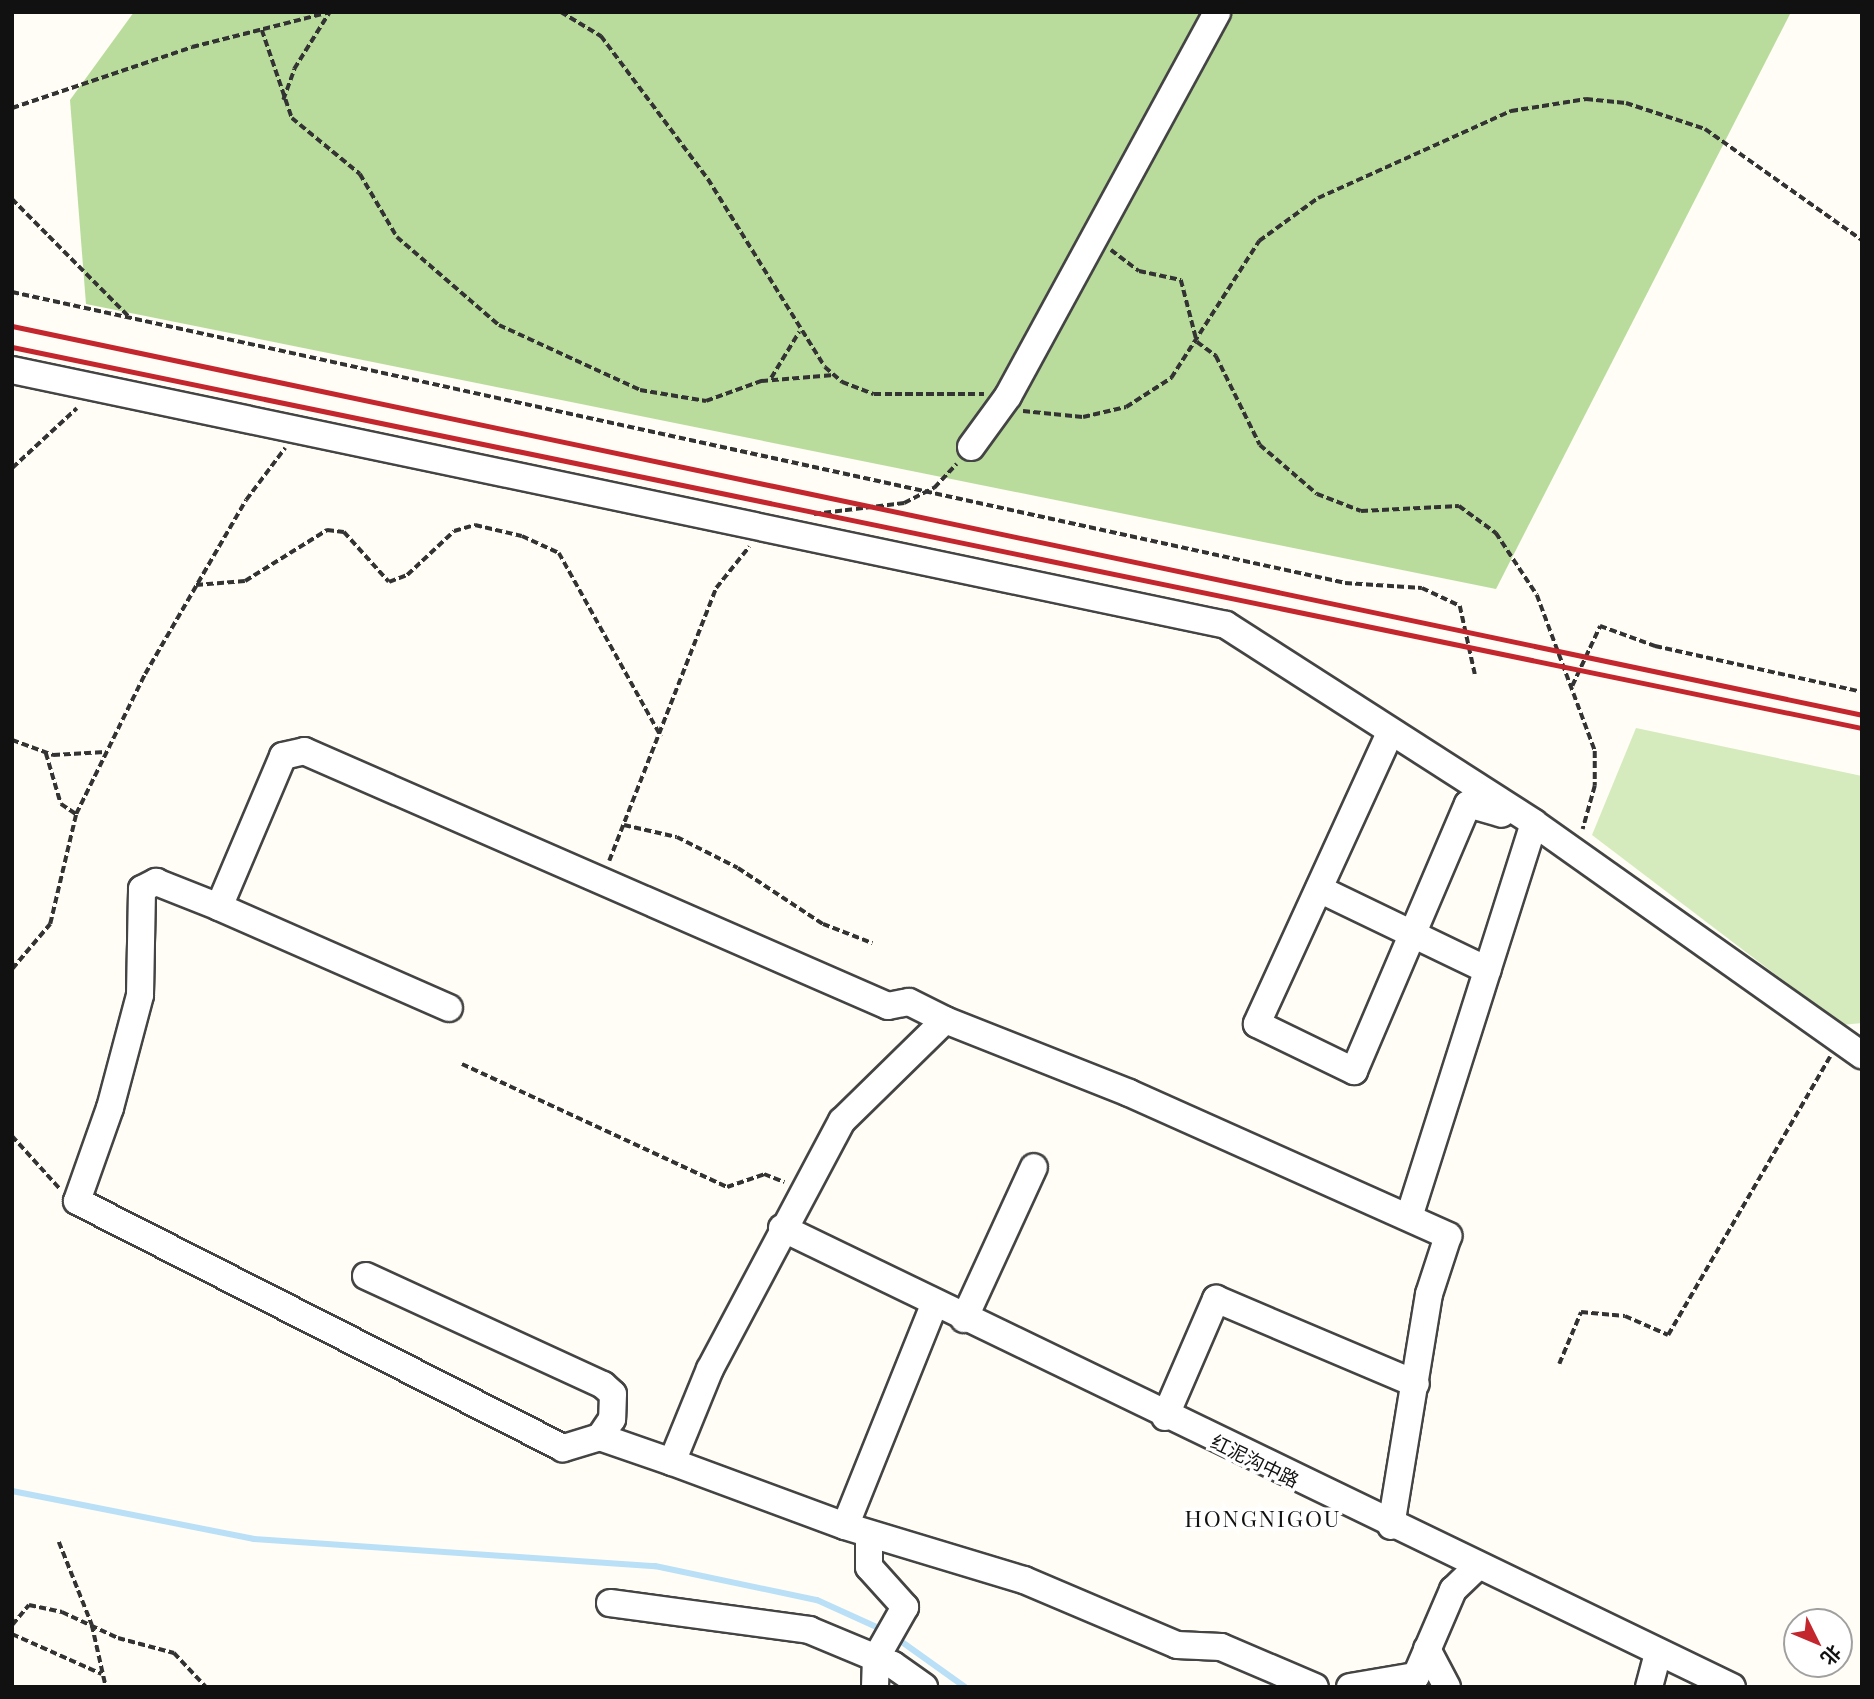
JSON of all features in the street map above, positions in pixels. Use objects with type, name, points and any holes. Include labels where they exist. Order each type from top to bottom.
[{"type":"street","points":[[971,447],[1002,404],[1217,12]]},
{"type":"street","points":[[12,370],[1226,625],[1390,733],[1534,823],[1851,1047]]},
{"type":"street","points":[[1390,733],[1256,1024],[1354,1071],[1468,804],[1534,823]]},
{"type":"street","points":[[219,907],[283,757],[304,751],[888,1006],[909,1002],[945,1020],[1448,1236],[1429,1294],[1391,1526]]},
{"type":"street","points":[[1409,1217],[1534,823]]},
{"type":"street","points":[[449,1008],[156,882],[142,889],[140,995],[77,1200],[563,1448],[600,1437],[857,1530],[1024,1580],[1177,1645],[1221,1647],[1315,1687]]},
{"type":"street","points":[[1319,890],[1488,970]]},
{"type":"street","points":[[672,1462],[687,1416],[782,1228],[842,1121],[945,1020]]},
{"type":"street","points":[[964,1319],[1034,1167]]},
{"type":"street","name":"红泥沟中路","points":[[782,1228],[1165,1418],[1732,1687]]},
{"type":"street","points":[[366,1276],[603,1385],[613,1394],[612,1406],[600,1437]]},
{"type":"street","points":[[1165,1418],[1216,1299],[1416,1384]]},
{"type":"street","points":[[875,1687],[879,1652],[905,1607],[869,1567],[857,1530],[934,1305]]},
{"type":"street","points":[[1350,1687],[1416,1676],[1462,1575],[1477,1567]]},
{"type":"street","points":[[610,1603],[809,1630],[879,1652],[924,1687]]},
{"type":"street","points":[[1427,1649],[1447,1687]]},
{"type":"street","points":[[1649,1687],[1658,1653]]},
{"type":"path","points":[[12,108],[262,30],[330,12]]},
{"type":"path","points":[[283,100],[294,69],[330,12]]},
{"type":"path","points":[[489,12],[513,12]]},
{"type":"path","points":[[561,12],[601,36],[708,179],[799,332],[834,375],[874,394],[978,391],[1002,404],[1041,416],[1083,416],[1126,407],[1171,378],[1197,342],[1259,241],[1318,198],[1511,111],[1586,99],[1626,103],[1705,129],[1862,240]]},
{"type":"path","points":[[262,30],[283,100],[292,118],[360,174],[397,237],[499,325],[640,390],[706,401],[770,379],[834,375]]},
{"type":"path","points":[[12,200],[131,319]]},
{"type":"path","points":[[1095,237],[1139,271],[1181,280],[1197,342],[1216,356],[1260,445],[1317,494],[1361,511],[1449,505],[1478,514],[1537,595],[1595,751],[1595,786],[1582,833],[1591,865]]},
{"type":"path","points":[[12,292],[934,488],[1345,583],[1445,596],[1460,606],[1475,674]]},
{"type":"path","points":[[770,379],[799,332]]},
{"type":"path","points":[[12,468],[59,430],[94,387]]},
{"type":"path","points":[[12,968],[50,924],[76,814],[106,752],[196,585],[246,500],[299,430]]},
{"type":"path","points":[[808,517],[830,508],[904,503],[934,488],[971,447]]},
{"type":"path","points":[[196,585],[245,581],[327,530],[344,533],[375,574],[389,582],[407,575],[454,531],[475,525],[522,537],[559,553],[661,736]]},
{"type":"path","points":[[600,881],[661,736],[716,588],[742,553],[776,530]]},
{"type":"path","points":[[1572,686],[1600,626],[1655,646],[1862,692]]},
{"type":"path","points":[[12,740],[46,753],[106,752]]},
{"type":"path","points":[[46,753],[61,804],[76,814]]},
{"type":"path","points":[[624,825],[677,837],[738,868],[822,925],[872,943]]},
{"type":"path","points":[[1559,1364],[1581,1312],[1625,1316],[1668,1335],[1851,1047]]},
{"type":"path","points":[[462,1065],[727,1187],[764,1174],[785,1182],[799,1199]]},
{"type":"path","points":[[12,1136],[62,1191]]},
{"type":"path","points":[[60,1542],[92,1625],[106,1687]]},
{"type":"path","points":[[12,1625],[29,1605],[92,1625],[174,1653],[206,1687]]},
{"type":"path","points":[[12,1634],[103,1674]]},
{"type":"green space","points":[[134,12],[1791,12],[1496,589],[86,304],[70,100]]},
{"type":"green space","points":[[1636,728],[1862,776],[1862,1023],[1842,1025],[1592,835]]},
{"type":"waterway","points":[[12,1491],[254,1539],[655,1566],[817,1600],[883,1630]]},
{"type":"waterway","points":[[895,1637],[965,1687]]},
{"type":"railway","points":[[12,326],[1862,715]]},
{"type":"railway","points":[[12,347],[1862,728]]},
{"type":"district","name":"HONGNIGOU","points":[[1263,1518]]}]
